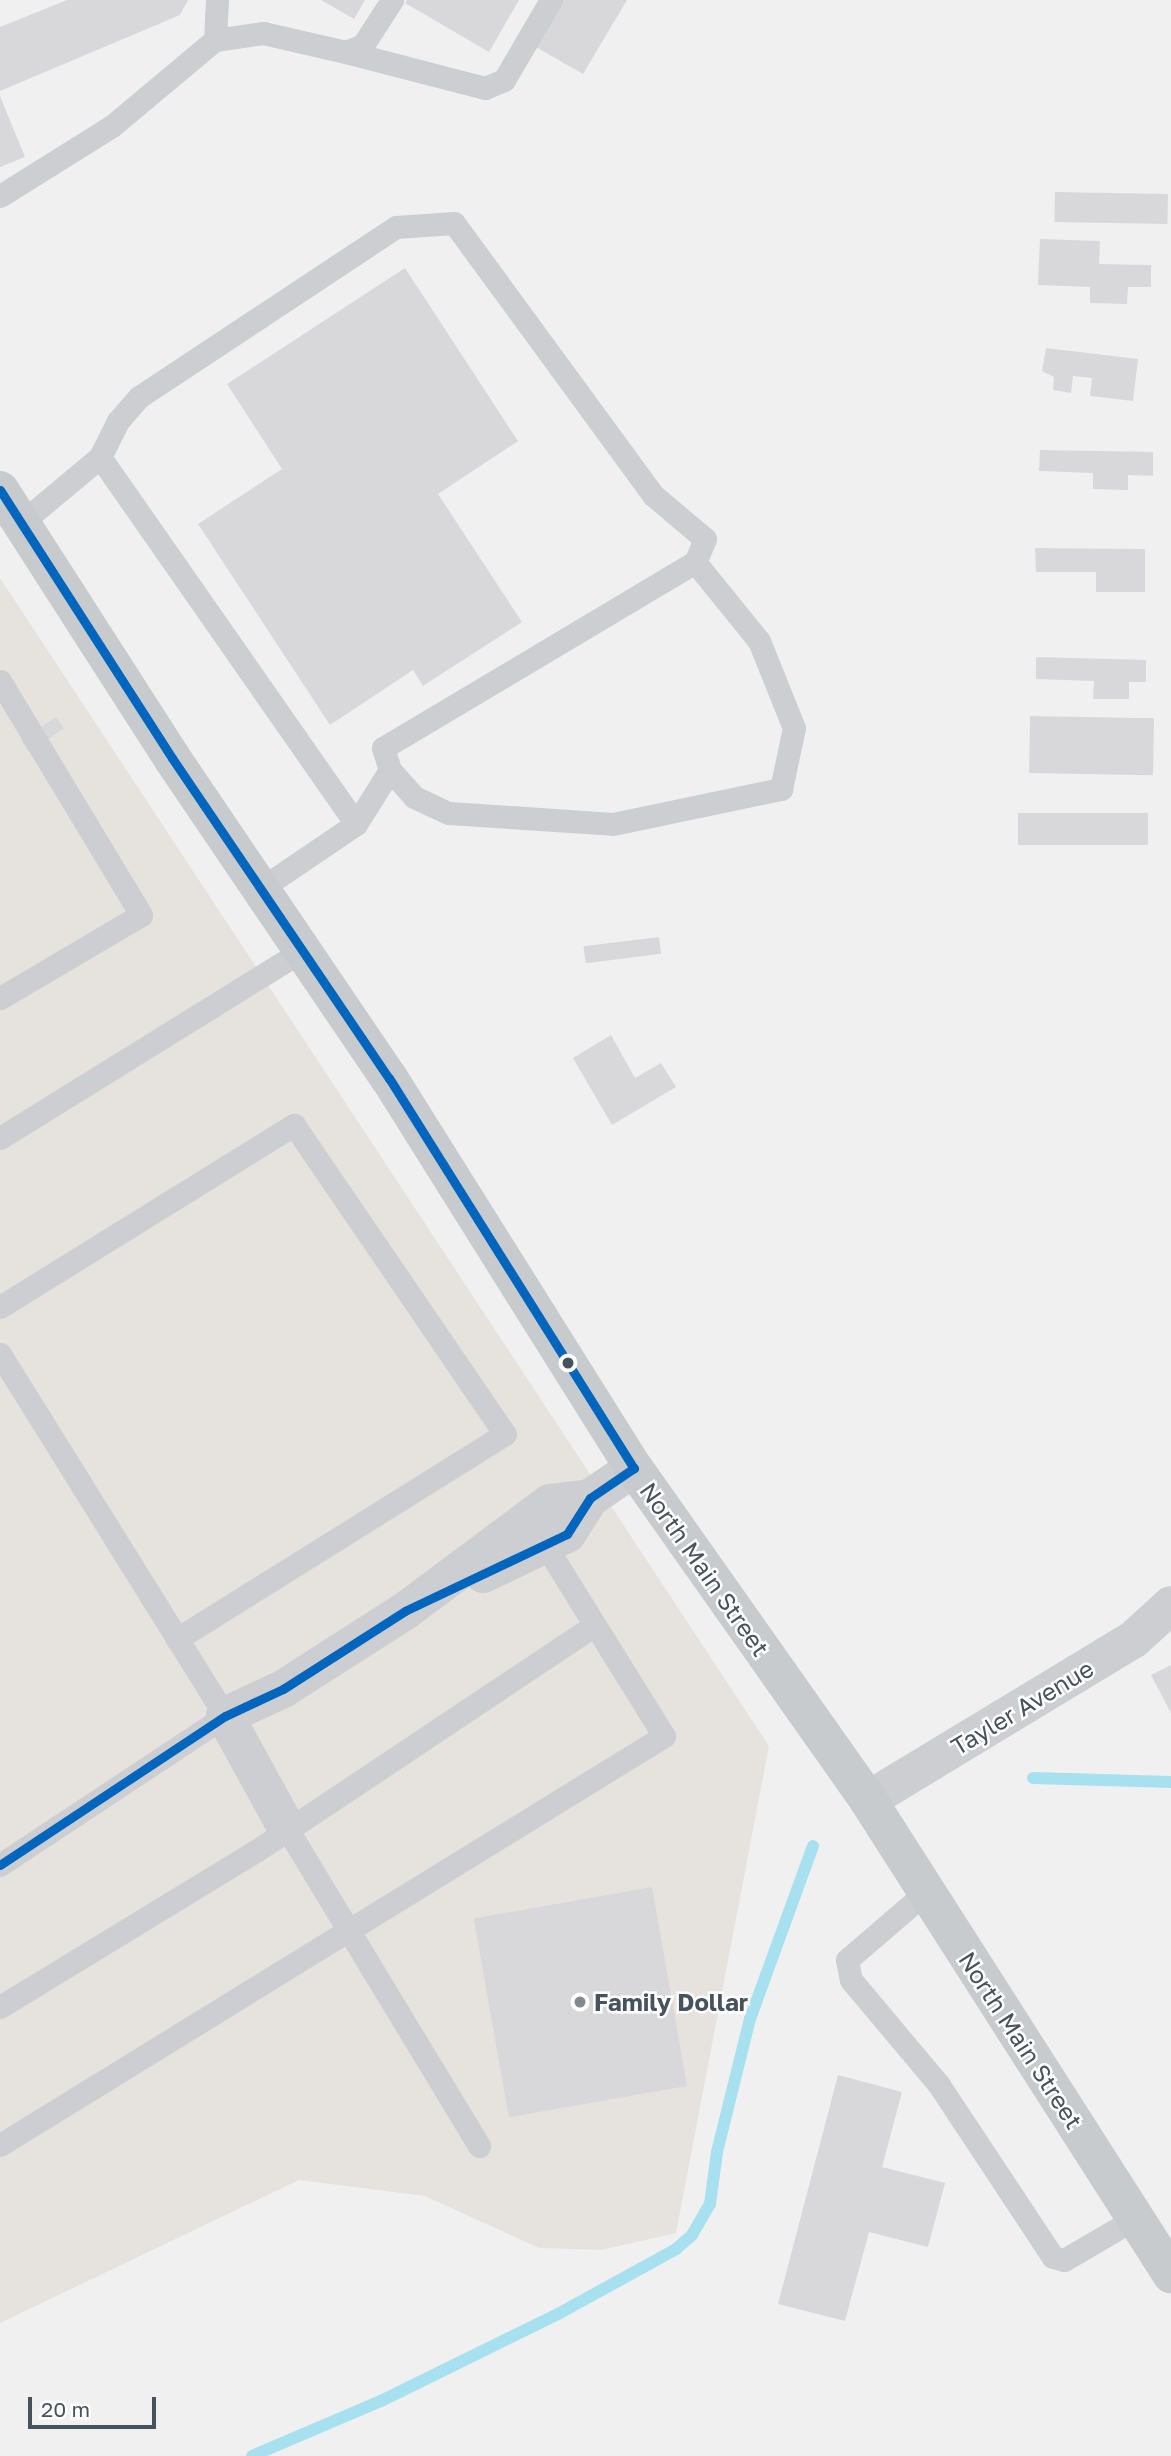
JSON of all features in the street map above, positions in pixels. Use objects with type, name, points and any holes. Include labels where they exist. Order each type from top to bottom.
[{"type":"main road","name":"North Main Street","points":[[0,490],[172,758],[303,950],[634,1468],[867,1800],[1171,2274]]},
{"type":"street","points":[[405,1611],[567,1534],[590,1498],[634,1468]]},
{"type":"street","points":[[286,1827],[225,1716],[283,1689],[405,1611],[551,1503],[590,1498]]},
{"type":"street","name":"Tayler Avenue","points":[[867,1800],[1134,1639],[1171,1605]]},
{"type":"lane","points":[[215,40],[217,0]]},
{"type":"lane","points":[[346,52],[363,45],[392,0]]},
{"type":"lane","points":[[0,196],[111,126],[215,40],[263,33],[485,88],[504,80],[551,0]]},
{"type":"lane","points":[[21,523],[100,457],[118,421],[139,397],[396,227],[454,223],[653,495],[705,539],[695,562],[383,748],[390,771],[414,797],[449,813],[613,824],[781,789],[794,728],[759,641],[695,562]]},
{"type":"lane","points":[[100,457],[356,824]]},
{"type":"lane","points":[[0,681],[141,915],[0,998]]},
{"type":"lane","points":[[262,888],[356,824],[390,771]]},
{"type":"lane","points":[[0,1138],[303,950]]},
{"type":"lane","points":[[0,1307],[294,1125],[505,1434],[177,1639]]},
{"type":"lane","points":[[0,1354],[225,1716],[0,1865]]},
{"type":"lane","points":[[0,2145],[664,1736],[545,1545]]},
{"type":"lane","points":[[0,2007],[256,1851],[286,1827],[595,1625]]},
{"type":"lane","points":[[286,1827],[479,2146]]},
{"type":"lane","points":[[926,1892],[847,1960],[851,1980],[939,2085],[1053,2257],[1064,2260],[1136,2218]]},
{"type":"shaded area","points":[[0,578],[769,1746],[676,2233],[601,2250],[539,2248],[425,2196],[299,2180],[0,2323]]},
{"type":"building","points":[[67,0],[188,0],[180,15],[0,91],[0,27]]},
{"type":"building","points":[[321,0],[365,0],[354,19]]},
{"type":"building","points":[[407,0],[519,0],[489,52],[405,3]]},
{"type":"building","points":[[563,0],[627,0],[583,74],[536,47]]},
{"type":"building","points":[[0,96],[25,157],[0,167]]},
{"type":"building","points":[[1055,192],[1168,194],[1167,224],[1054,222]]},
{"type":"building","points":[[1040,239],[1100,241],[1099,264],[1151,265],[1151,287],[1128,287],[1127,304],[1090,303],[1090,287],[1038,285]]},
{"type":"building","points":[[405,268],[518,441],[438,494],[522,622],[423,686],[413,670],[330,725],[198,524],[282,469],[227,384]]},
{"type":"building","points":[[1046,348],[1138,359],[1133,401],[1090,396],[1092,378],[1073,376],[1071,393],[1053,390],[1054,377],[1042,371]]},
{"type":"building","points":[[1040,450],[1153,452],[1153,476],[1128,475],[1128,490],[1093,489],[1093,473],[1039,471]]},
{"type":"building","points":[[1035,548],[1145,549],[1145,592],[1096,592],[1096,572],[1036,572]]},
{"type":"building","points":[[1036,657],[1146,660],[1146,682],[1129,682],[1129,699],[1093,699],[1094,681],[1036,679]]},
{"type":"building","points":[[1030,716],[1154,718],[1153,775],[1029,773]]},
{"type":"building","points":[[56,717],[64,729],[29,752],[21,740]]},
{"type":"building","points":[[1018,813],[1148,813],[1148,845],[1018,845]]},
{"type":"building","points":[[659,937],[661,954],[586,963],[584,946]]},
{"type":"building","points":[[611,1035],[635,1078],[661,1063],[676,1087],[612,1125],[573,1058]]},
{"type":"building","points":[[1171,1665],[1171,1713],[1151,1675]]},
{"type":"building","name":"Family Dollar","points":[[652,1887],[687,2086],[509,2117],[474,1918]]},
{"type":"building","points":[[838,2075],[902,2092],[882,2167],[945,2183],[928,2247],[869,2232],[845,2321],[778,2304]]},
{"type":"waterway","points":[[1033,1778],[1171,1782]]},
{"type":"waterway","points":[[252,2456],[381,2401],[558,2314],[676,2249],[692,2235],[710,2204],[717,2152],[750,2019],[813,1846]]},
{"type":"transit line","points":[[0,490],[172,758],[389,1078],[634,1468],[590,1498],[567,1534],[405,1611],[283,1689],[225,1716],[0,1865]]},
{"type":"place","name":"Family Dollar","points":[[580,2002]]}]
